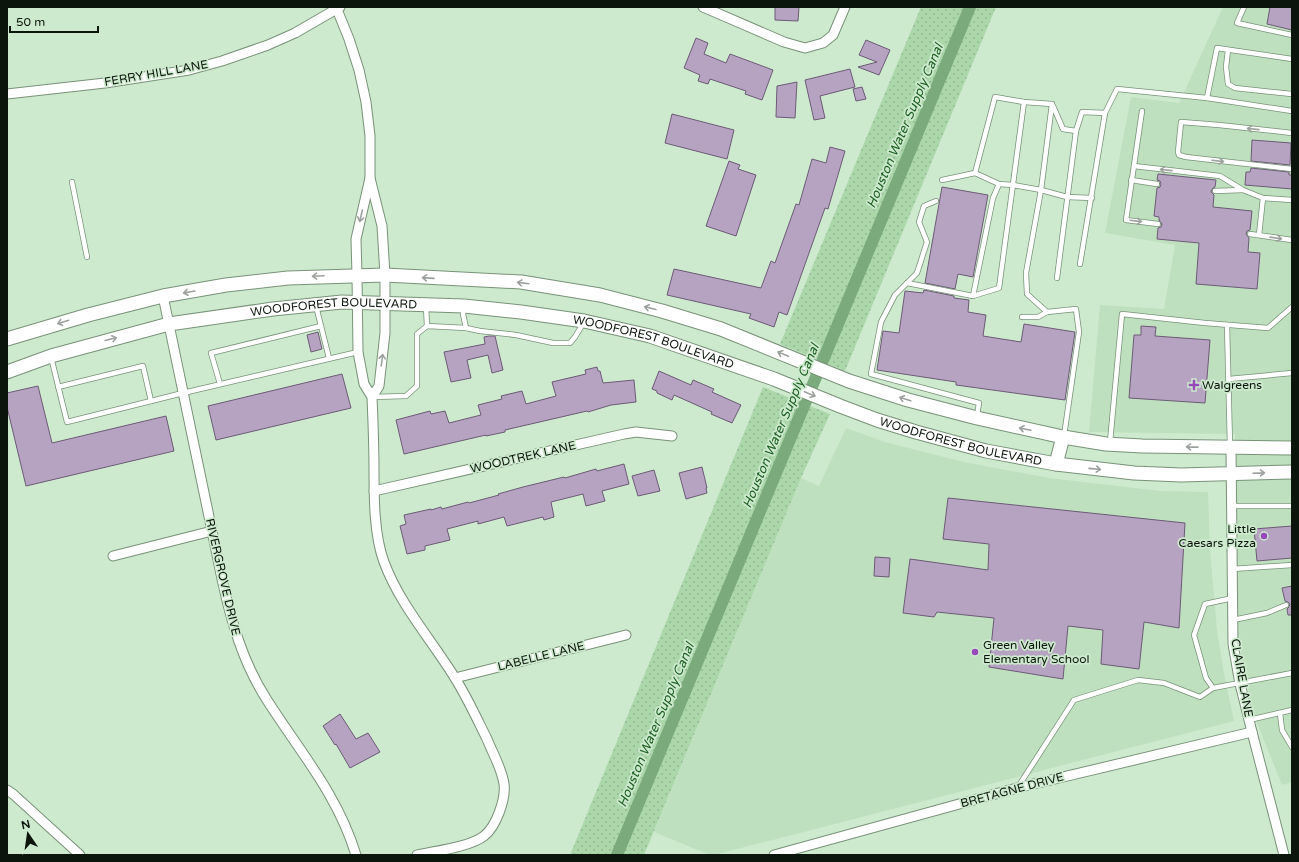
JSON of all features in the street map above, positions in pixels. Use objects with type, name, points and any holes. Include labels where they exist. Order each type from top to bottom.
[{"type":"main road","points":[[7,339],[88,315],[163,296],[226,285],[288,278],[385,275],[521,282],[600,295],[688,319],[721,329],[849,381],[942,410],[1064,437],[1109,444],[1142,446],[1292,448]]},
{"type":"main road","name":"WOODFOREST BOULEVARD","points":[[7,372],[51,356],[169,324],[273,309],[342,302],[464,306],[584,321],[650,336],[774,379],[840,406],[916,432],[971,448],[1056,464],[1134,473],[1231,474],[1292,472]]},
{"type":"main road","points":[[1056,464],[1064,437]]},
{"type":"street","points":[[703,7],[784,42],[805,48],[820,44],[833,35],[845,7]]},
{"type":"street","points":[[338,8],[359,70],[366,102],[370,136],[370,178],[356,239],[358,352],[364,384],[372,397],[374,491],[378,536],[383,560],[393,585],[401,599],[455,678],[478,722],[502,775],[505,794],[493,826],[485,835],[475,841],[417,855]]},
{"type":"street","name":"FERRY HILL LANE","points":[[7,94],[189,70],[222,61],[295,33],[338,8]]},
{"type":"street","points":[[370,178],[382,226],[385,275],[385,333],[382,365],[379,386],[372,397]]},
{"type":"street","name":"RIVERGROVE DRIVE","points":[[163,296],[230,613],[240,645],[251,672],[266,700],[315,769],[327,789],[342,818],[356,855]]},
{"type":"street","name":"WOODTREK LANE","points":[[374,491],[624,434],[641,432],[672,436]]},
{"type":"street","name":"CLAIRE LANE","points":[[1230,448],[1233,644],[1240,684],[1284,855]]},
{"type":"street","points":[[113,556],[212,531]]},
{"type":"street","name":"LABELLE LANE","points":[[455,678],[626,635]]},
{"type":"street","name":"BRETAGNE DRIVE","points":[[774,855],[1017,788],[1252,732]]},
{"type":"street","points":[[7,790],[80,855]]},
{"type":"lane","points":[[1244,7],[1237,23],[1292,35]]},
{"type":"lane","points":[[1207,98],[1217,48],[1292,59]]},
{"type":"lane","points":[[1228,50],[1226,67],[1228,84],[1235,88],[1292,94]]},
{"type":"lane","points":[[1080,264],[1105,113],[1117,89],[1207,98],[1292,110]]},
{"type":"lane","points":[[975,174],[995,97],[1024,102],[1052,104]]},
{"type":"lane","points":[[907,283],[973,296],[999,288],[1024,102]]},
{"type":"lane","points":[[1052,104],[1063,129],[1076,132]]},
{"type":"lane","points":[[1047,312],[1027,294],[1026,274],[1041,190],[1052,104]]},
{"type":"lane","points":[[1142,111],[1126,220],[1158,224]]},
{"type":"lane","points":[[1057,278],[1076,132],[1082,112],[1105,113]]},
{"type":"lane","points":[[1292,133],[1181,122],[1178,152],[1179,155],[1186,157],[1292,169]]},
{"type":"lane","points":[[1134,166],[1220,176],[1242,190],[1263,198],[1292,200]]},
{"type":"lane","points":[[942,180],[975,174],[999,184],[1041,190],[1067,197],[1092,198]]},
{"type":"lane","points":[[1131,180],[1157,184]]},
{"type":"lane","points":[[72,182],[87,257]]},
{"type":"lane","points":[[973,296],[993,198],[999,184]]},
{"type":"lane","points":[[1215,191],[1242,190]]},
{"type":"lane","points":[[1259,235],[1263,198]]},
{"type":"lane","points":[[936,201],[924,206],[919,222],[927,242],[917,273],[895,295],[881,322],[871,374],[979,403],[977,418]]},
{"type":"lane","points":[[1250,234],[1292,240]]},
{"type":"lane","points":[[316,304],[329,358]]},
{"type":"lane","points":[[426,304],[427,326]]},
{"type":"lane","points":[[464,306],[463,314],[466,322],[466,328]]},
{"type":"lane","points":[[1109,444],[1122,314],[1268,328],[1292,307]]},
{"type":"lane","points":[[1022,317],[1038,317],[1047,312],[1076,309],[1079,332],[1064,437]]},
{"type":"lane","points":[[372,397],[406,396],[417,386],[417,334],[427,326],[466,328],[553,342],[570,343],[576,337],[584,321]]},
{"type":"lane","points":[[1227,325],[1230,448]]},
{"type":"lane","points":[[220,384],[211,353],[321,326]]},
{"type":"lane","points":[[51,356],[66,422],[358,352]]},
{"type":"lane","points":[[58,387],[143,366],[151,401]]},
{"type":"lane","points":[[1229,379],[1292,373]]},
{"type":"lane","points":[[1232,506],[1292,506]]},
{"type":"lane","points":[[1232,570],[1292,565]]},
{"type":"lane","points":[[1213,688],[1206,678],[1194,634],[1205,604],[1233,598]]},
{"type":"lane","points":[[1233,620],[1266,613],[1286,605]]},
{"type":"lane","points":[[1017,788],[1074,700],[1138,680],[1164,683],[1200,697],[1213,688],[1292,673]]},
{"type":"lane","points":[[1249,720],[1292,710]]},
{"type":"lane","points":[[1280,713],[1282,730],[1292,747]]},
{"type":"shaded area","points":[[921,7],[996,7],[845,371],[780,344]]},
{"type":"shaded area","points":[[1223,7],[1292,7],[1292,782],[1282,785],[1253,713],[1237,632],[1235,434],[1089,432],[1100,305],[1164,309],[1175,245],[1105,233],[1131,97],[1179,103]]},
{"type":"shaded area","points":[[763,387],[830,414],[801,478],[644,855],[570,855]]},
{"type":"shaded area","name":"Green Valley Elementary School","points":[[846,428],[885,442],[964,462],[1049,478],[1161,491],[1208,492],[1210,550],[1217,630],[1234,721],[714,855],[710,855],[654,832],[801,478],[819,486]]},
{"type":"building","points":[[775,7],[799,7],[798,21],[775,20]]},
{"type":"building","points":[[1270,7],[1292,7],[1292,30],[1267,24]]},
{"type":"building","points":[[696,38],[708,43],[704,54],[726,63],[730,54],[773,70],[762,100],[745,94],[746,91],[710,79],[708,84],[698,81],[700,75],[684,68]]},
{"type":"building","points":[[866,40],[890,50],[879,75],[858,67],[877,62],[859,55]]},
{"type":"building","points":[[850,69],[855,87],[820,96],[825,118],[814,120],[805,80]]},
{"type":"building","points":[[797,82],[795,118],[776,117],[777,86]]},
{"type":"building","points":[[862,87],[866,99],[856,101],[853,89]]},
{"type":"building","points":[[672,114],[734,130],[727,159],[665,143]]},
{"type":"building","points":[[1252,140],[1291,143],[1290,165],[1251,161]]},
{"type":"building","points":[[830,147],[845,151],[828,209],[825,208],[787,315],[779,312],[774,327],[749,318],[751,314],[667,295],[674,269],[761,288],[771,261],[775,263],[796,204],[799,205],[812,159],[826,163]]},
{"type":"building","points":[[729,161],[740,165],[738,169],[756,175],[736,236],[706,226]]},
{"type":"building","points":[[1251,168],[1289,172],[1289,175],[1292,175],[1292,189],[1245,185],[1246,172],[1250,172]]},
{"type":"building","points":[[1158,174],[1216,180],[1215,187],[1211,191],[1214,195],[1213,207],[1252,211],[1250,230],[1247,231],[1246,234],[1249,238],[1248,252],[1260,253],[1257,289],[1196,284],[1199,243],[1157,239],[1158,228],[1161,227],[1162,224],[1159,217],[1154,216],[1157,188],[1160,187],[1161,184],[1160,181],[1157,180]]},
{"type":"building","points":[[942,187],[988,195],[973,277],[958,274],[955,289],[925,283]]},
{"type":"building","points":[[924,290],[954,296],[954,298],[969,300],[968,312],[986,315],[983,336],[1021,342],[1024,324],[1075,332],[1065,400],[956,385],[956,382],[877,370],[883,331],[899,333],[905,291],[923,293]]},
{"type":"building","name":"Walgreens","points":[[1141,326],[1156,327],[1155,336],[1210,340],[1205,403],[1129,398],[1134,335],[1141,335]]},
{"type":"building","points":[[318,332],[322,349],[311,352],[307,335]]},
{"type":"building","points":[[495,336],[503,370],[492,373],[488,355],[467,360],[471,378],[451,382],[444,352],[485,344],[484,337]]},
{"type":"building","points":[[597,367],[598,371],[600,371],[603,383],[634,380],[636,402],[611,405],[588,412],[505,430],[505,432],[404,454],[396,420],[430,411],[431,414],[445,411],[449,423],[481,415],[478,405],[502,399],[501,396],[522,391],[526,404],[556,396],[552,382],[586,374],[585,370]]},
{"type":"building","points":[[659,371],[691,385],[693,380],[714,389],[712,392],[741,405],[732,423],[711,414],[712,412],[674,395],[672,400],[657,393],[657,391],[652,389]]},
{"type":"building","points":[[342,374],[351,408],[216,440],[208,406]]},
{"type":"building","points":[[38,386],[52,443],[166,416],[174,451],[26,486],[7,407],[7,393]]},
{"type":"building","points":[[624,464],[629,484],[602,491],[605,501],[586,506],[583,494],[551,502],[554,517],[544,520],[543,517],[507,526],[504,517],[478,524],[478,521],[447,529],[450,540],[425,546],[425,550],[407,554],[400,526],[406,524],[404,515],[469,503],[523,487],[565,478],[596,469],[597,471]]},
{"type":"building","points":[[702,467],[707,493],[686,499],[679,473]]},
{"type":"building","points":[[654,470],[660,491],[638,496],[632,476]]},
{"type":"building","points":[[948,498],[1185,523],[1179,628],[1144,622],[1139,669],[1101,664],[1103,630],[1068,626],[1063,679],[989,667],[994,618],[937,612],[934,617],[903,613],[910,559],[988,570],[989,544],[943,539]]},
{"type":"building","points":[[1292,526],[1292,558],[1257,561],[1254,529]]},
{"type":"building","points":[[875,557],[890,558],[889,577],[874,576]]},
{"type":"building","points":[[1292,586],[1292,615],[1288,615],[1287,609],[1290,604],[1285,601],[1282,588]]},
{"type":"building","points":[[340,714],[356,739],[368,733],[380,752],[350,768],[336,744],[335,745],[323,726]]},
{"type":"waterway","name":"Houston Water Supply Canal","points":[[617,855],[970,7]]},
{"type":"place","name":"Walgreens","points":[[1194,385]]},
{"type":"place","name":"Little Caesars Pizza","points":[[1264,536]]},
{"type":"place","name":"Green Valley Elementary School","points":[[975,652]]}]
